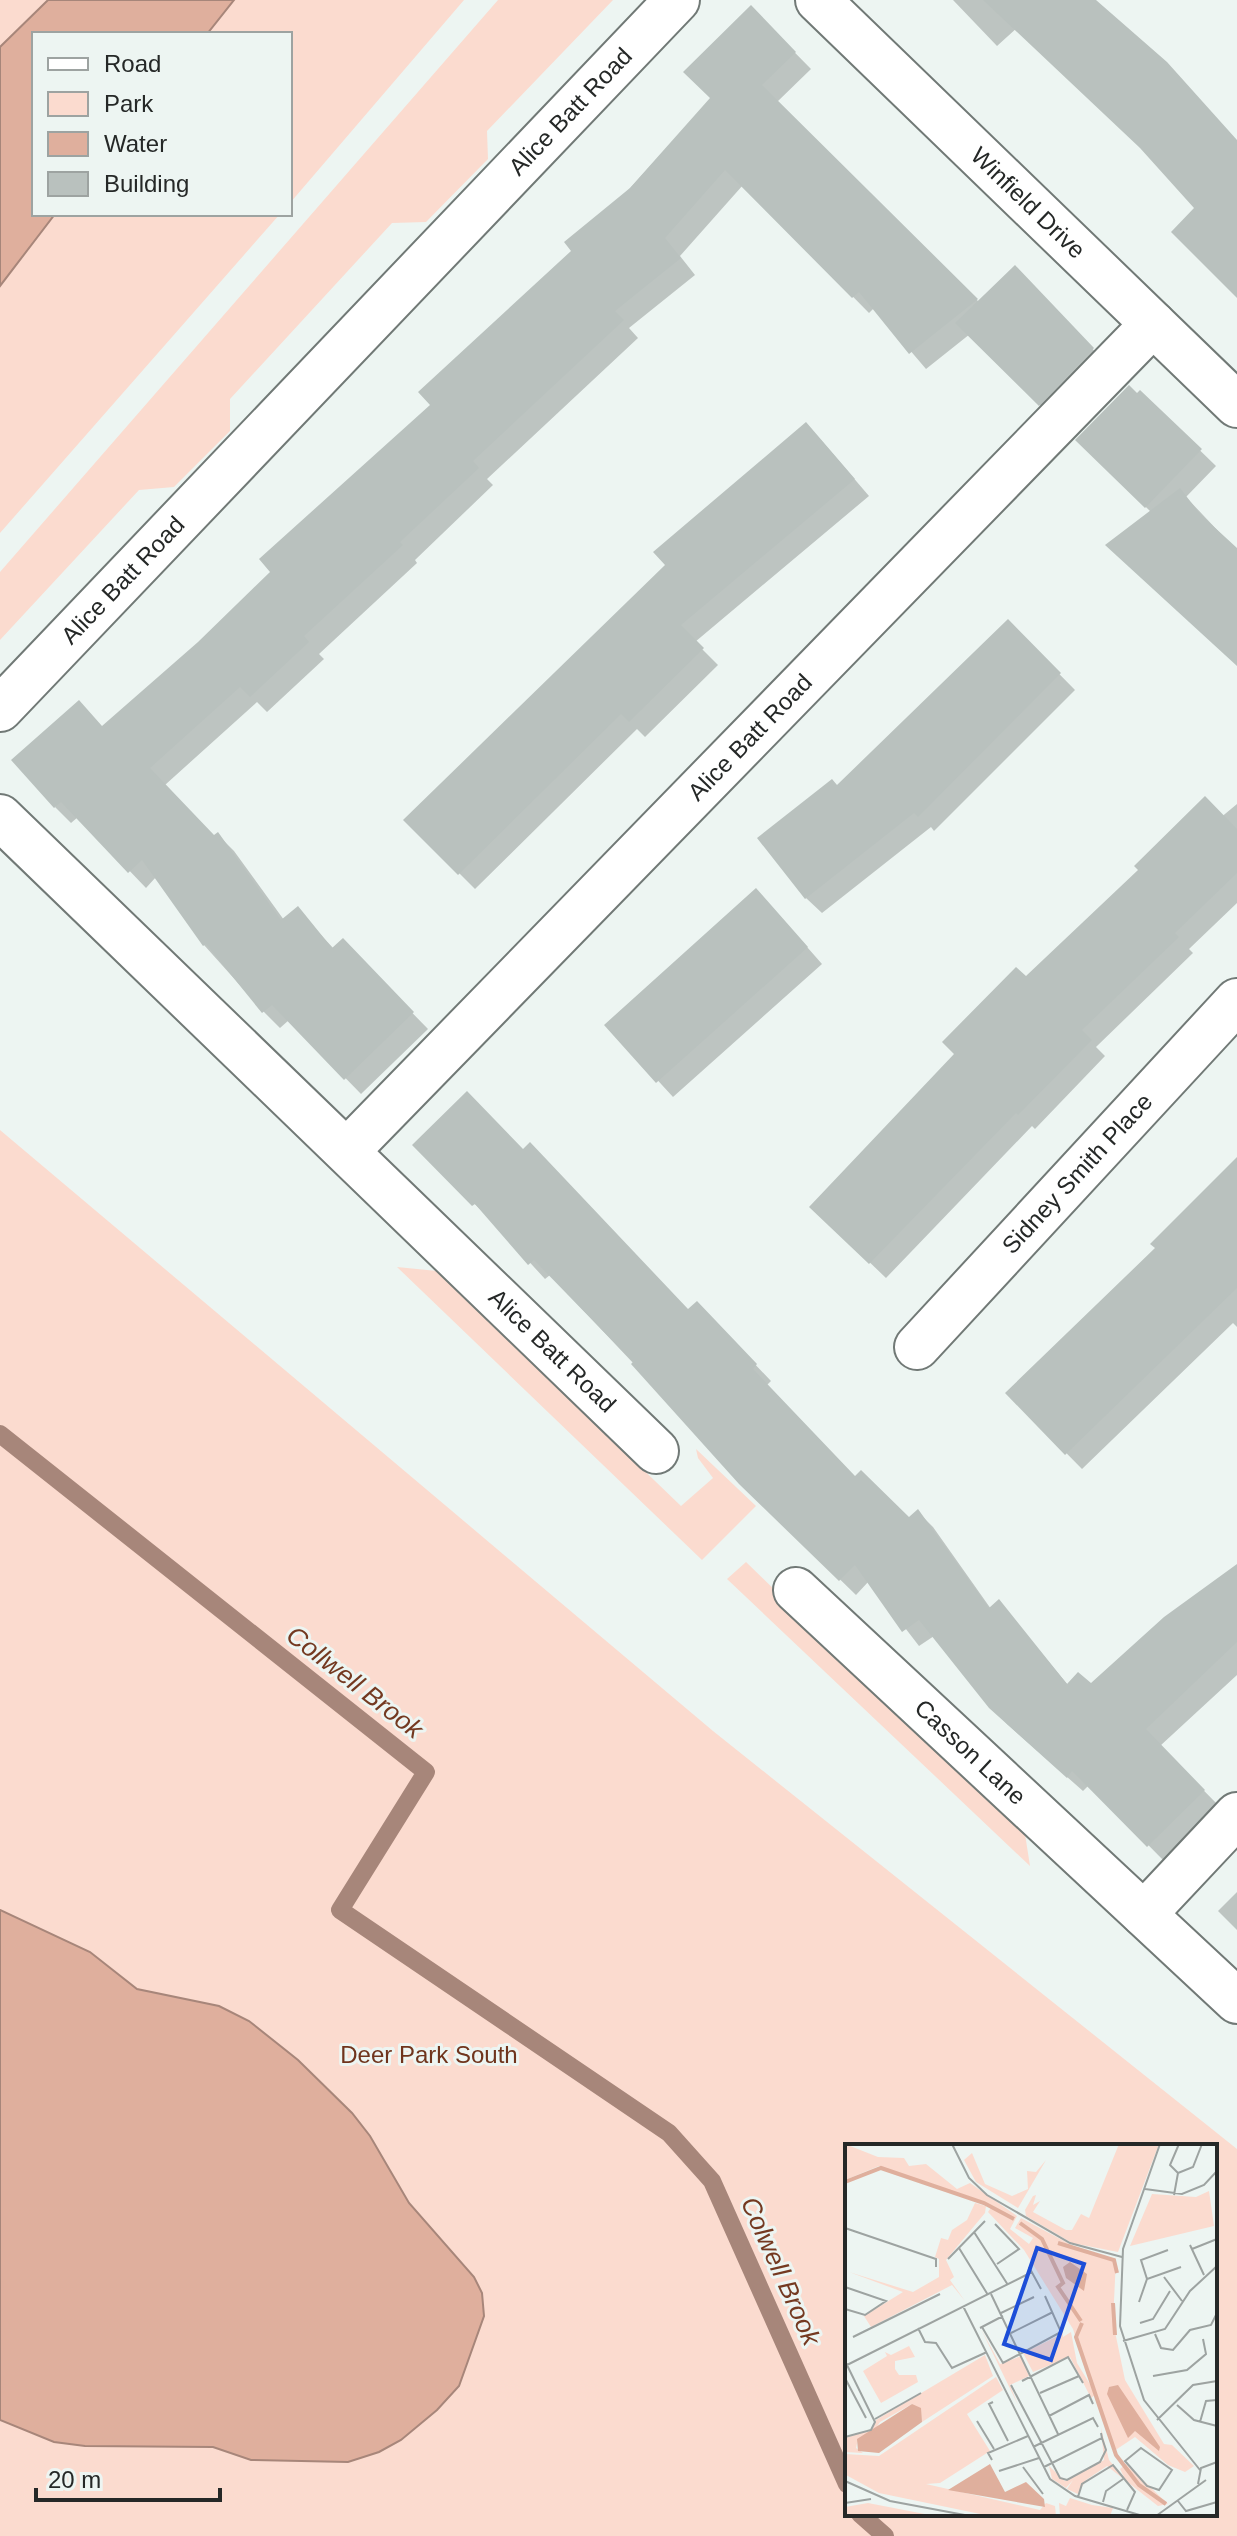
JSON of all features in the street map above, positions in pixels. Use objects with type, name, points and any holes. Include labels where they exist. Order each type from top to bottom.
[{"type":"street","name":"Alice Batt Road","points":[[0,709],[677,0]]},
{"type":"street","name":"Winfield Drive","points":[[818,0],[1237,405]]},
{"type":"street","name":"Alice Batt Road","points":[[348,1150],[1153,324]]},
{"type":"street","name":"Alice Batt Road","points":[[0,817],[656,1451]]},
{"type":"street","name":"Sidney Smith Place","points":[[917,1347],[1237,1001]]},
{"type":"street","name":"Casson Lane","points":[[796,1590],[1237,2001]]},
{"type":"street","points":[[1144,1914],[1237,1815]]},
{"type":"green space","points":[[0,0],[48,0],[0,47]]},
{"type":"green space","points":[[234,0],[464,0],[292,201],[292,32],[209,32]]},
{"type":"green space","points":[[498,0],[613,0],[487,131],[488,159],[426,222],[392,223],[230,399],[230,431],[174,487],[139,490],[0,640],[0,572]]},
{"type":"green space","points":[[53,216],[278,216],[0,533],[0,286]]},
{"type":"green space","name":"Deer Park South","points":[[0,1130],[713,1731],[1237,2149],[1237,2536],[0,2536]]},
{"type":"green space","points":[[397,1267],[437,1271],[681,1506],[713,1478],[698,1458],[696,1449],[756,1506],[702,1560]]},
{"type":"green space","points":[[746,1562],[1025,1834],[1030,1866],[727,1579]]},
{"type":"water","points":[[48,0],[234,0],[209,32],[32,32],[32,216],[53,216],[0,286],[0,47]]},
{"type":"water","points":[[0,1910],[90,1952],[137,1989],[219,2006],[249,2021],[298,2060],[352,2113],[370,2136],[409,2203],[474,2277],[482,2293],[484,2316],[459,2386],[437,2410],[401,2440],[379,2452],[348,2462],[251,2460],[213,2447],[85,2446],[54,2442],[0,2420]]},
{"type":"building","points":[[983,0],[1096,0],[1167,62],[1237,140],[1237,298],[1171,232],[1194,208],[1140,148]]},
{"type":"building","points":[[751,5],[796,52],[762,85],[978,299],[909,354],[859,292],[852,298],[725,170],[665,238],[681,258],[615,311],[624,320],[473,461],[479,468],[400,542],[403,545],[304,636],[309,642],[250,697],[240,687],[150,768],[214,835],[218,832],[281,920],[298,906],[332,948],[343,938],[414,1012],[344,1080],[272,1005],[262,1013],[206,944],[203,946],[142,860],[128,873],[61,802],[54,808],[11,760],[79,700],[102,726],[198,642],[270,572],[259,559],[430,405],[418,392],[571,251],[564,242],[630,188],[710,98],[683,72]]},
{"type":"building","points":[[1015,265],[1094,348],[1039,406],[955,323]]},
{"type":"building","points":[[1129,385],[1137,393],[1140,390],[1202,449],[1145,508],[1075,440]]},
{"type":"building","points":[[806,422],[855,479],[681,625],[704,648],[629,722],[621,714],[458,875],[403,820],[665,565],[653,552]]},
{"type":"building","points":[[1180,488],[1200,514],[1237,548],[1237,666],[1105,545]]},
{"type":"building","points":[[1008,619],[1061,673],[918,817],[914,813],[805,899],[757,838],[832,779],[837,785]]},
{"type":"building","points":[[1205,796],[1237,829],[1237,873],[1175,933],[1179,937],[1082,1030],[1092,1040],[869,1264],[809,1207],[954,1054],[942,1042],[1016,967],[1026,976],[1138,870],[1134,866]]},
{"type":"building","points":[[756,888],[808,947],[656,1083],[604,1025]]},
{"type":"building","points":[[467,1091],[523,1149],[530,1142],[688,1309],[697,1301],[757,1364],[753,1369],[855,1476],[861,1470],[909,1517],[918,1509],[989,1608],[999,1599],[1067,1684],[1078,1672],[1091,1683],[1164,1617],[1237,1564],[1237,1642],[1146,1729],[1205,1790],[1147,1847],[1072,1771],[1067,1778],[989,1708],[919,1620],[902,1632],[855,1565],[839,1581],[739,1484],[631,1364],[633,1362],[534,1260],[528,1265],[475,1204],[472,1206],[412,1145]]},
{"type":"building","points":[[1237,1157],[1237,1288],[1065,1455],[1005,1393],[1155,1248],[1150,1244]]},
{"type":"waterway","name":"Collwell Brook","points":[[0,1434],[426,1772],[340,1910],[669,2133],[712,2181],[845,2480]]},
{"type":"waterway","name":"Colwell Brook","points":[[862,2516],[885,2536]]}]
